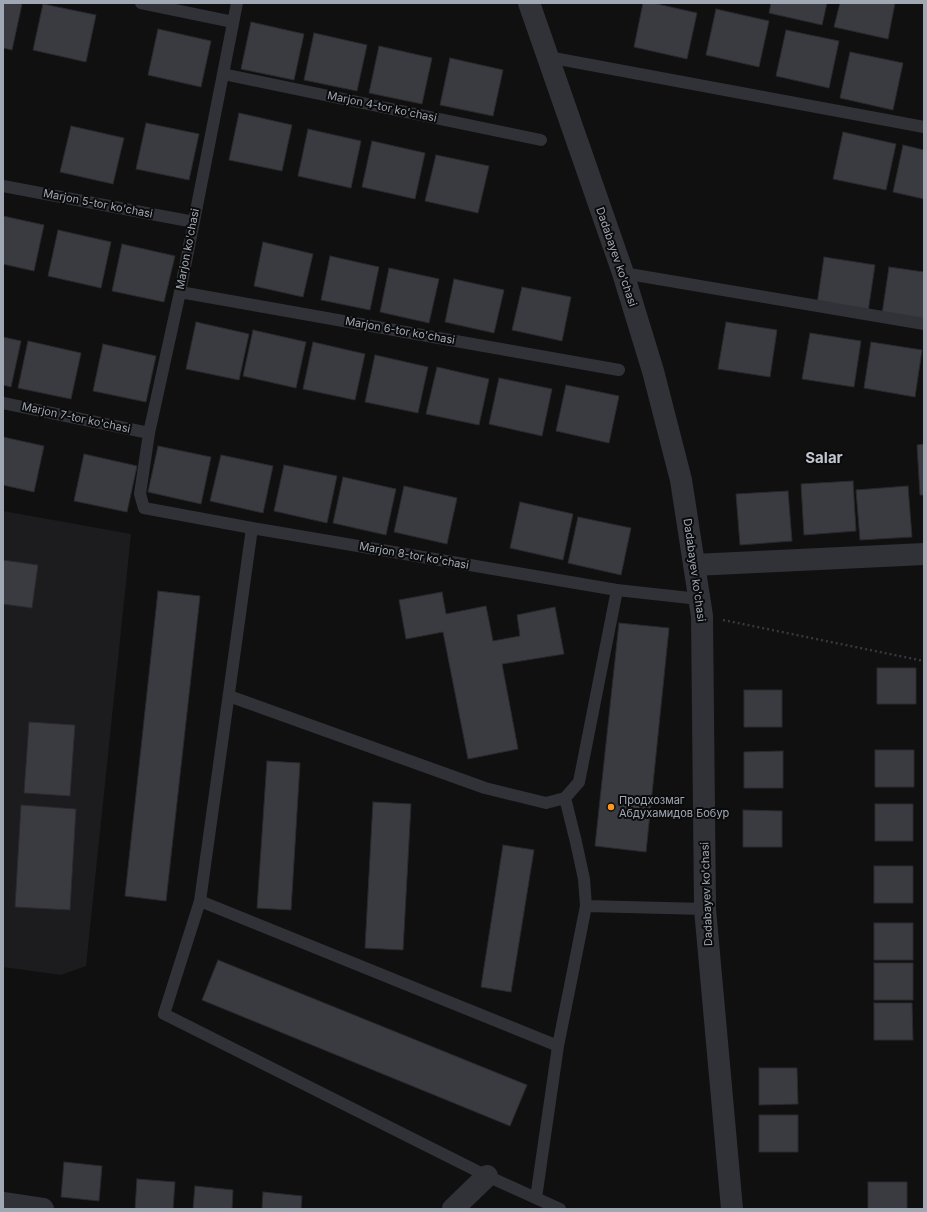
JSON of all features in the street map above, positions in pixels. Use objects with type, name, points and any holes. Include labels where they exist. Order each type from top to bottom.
[{"type":"street","name":"Dadabayev ko'chasi","points":[[528,3],[622,273],[653,371],[681,480],[701,608],[705,909],[732,1209]]},
{"type":"street","points":[[694,565],[924,554]]},
{"type":"street","points":[[453,1209],[487,1176]]},
{"type":"street","points":[[3,1203],[43,1209]]},
{"type":"lane","points":[[141,3],[233,22]]},
{"type":"lane","name":"Marjon ko'chasi","points":[[140,494],[149,433],[180,292],[237,3]]},
{"type":"lane","points":[[548,57],[924,127]]},
{"type":"lane","name":"Marjon 4-tor ko'chasi","points":[[223,74],[541,140]]},
{"type":"lane","name":"Marjon 5-tor ko'chasi","points":[[3,186],[194,222]]},
{"type":"lane","points":[[622,273],[924,324]]},
{"type":"lane","name":"Marjon 6-tor ko'chasi","points":[[180,292],[619,370]]},
{"type":"lane","name":"Marjon 7-tor ko'chasi","points":[[3,403],[149,433]]},
{"type":"lane","name":"Marjon 8-tor ko'chasi","points":[[140,494],[144,508],[252,528],[617,590],[701,608]]},
{"type":"lane","points":[[252,528],[200,901],[164,1014],[487,1176],[560,1209]]},
{"type":"lane","points":[[229,696],[485,788],[546,803],[566,798],[579,782],[617,590]]},
{"type":"lane","points":[[536,1198],[558,1046],[586,906],[584,879],[566,798]]},
{"type":"lane","points":[[200,901],[558,1046]]},
{"type":"lane","points":[[586,906],[705,909]]},
{"type":"path","points":[[701,608],[924,661]]},
{"type":"shaded area","points":[[3,511],[131,534],[86,966],[61,975],[3,967]]},
{"type":"building","points":[[3,3],[22,4],[12,50],[3,48]]},
{"type":"building","points":[[643,3],[653,3],[697,13],[687,59],[634,47]]},
{"type":"building","points":[[771,3],[827,3],[822,25],[769,13]]},
{"type":"building","points":[[840,3],[895,3],[888,39],[834,27]]},
{"type":"building","points":[[43,4],[96,15],[86,62],[33,50]]},
{"type":"building","points":[[716,9],[769,21],[759,67],[706,55]]},
{"type":"building","points":[[251,22],[304,34],[294,80],[241,69]]},
{"type":"building","points":[[158,29],[211,41],[201,87],[148,75]]},
{"type":"building","points":[[786,30],[839,41],[829,88],[776,76]]},
{"type":"building","points":[[314,33],[367,45],[357,91],[304,80]]},
{"type":"building","points":[[379,46],[432,58],[422,104],[369,93]]},
{"type":"building","points":[[850,52],[903,63],[893,110],[840,98]]},
{"type":"building","points":[[450,58],[503,70],[493,116],[440,105]]},
{"type":"building","points":[[239,113],[292,125],[282,171],[229,160]]},
{"type":"building","points":[[146,123],[199,134],[189,180],[136,169]]},
{"type":"building","points":[[71,126],[124,138],[113,184],[60,172]]},
{"type":"building","points":[[308,129],[361,141],[351,188],[298,176]]},
{"type":"building","points":[[843,132],[896,144],[886,190],[833,179]]},
{"type":"building","points":[[372,141],[425,153],[415,199],[362,187]]},
{"type":"building","points":[[903,145],[924,150],[924,199],[893,192]]},
{"type":"building","points":[[436,155],[489,166],[478,213],[425,201]]},
{"type":"building","points":[[3,216],[44,225],[34,271],[3,264]]},
{"type":"building","points":[[58,230],[111,242],[101,288],[48,276]]},
{"type":"building","points":[[263,242],[313,254],[303,297],[254,286]]},
{"type":"building","points":[[122,244],[175,256],[164,302],[112,291]]},
{"type":"building","points":[[330,256],[379,267],[370,310],[321,300]]},
{"type":"building","points":[[824,257],[875,265],[868,312],[817,304]]},
{"type":"building","points":[[889,267],[924,272],[924,321],[882,314]]},
{"type":"building","points":[[389,268],[439,279],[429,323],[380,312]]},
{"type":"building","points":[[454,279],[504,290],[494,333],[445,322]]},
{"type":"building","points":[[522,287],[571,297],[562,341],[512,330]]},
{"type":"building","points":[[196,322],[249,334],[239,380],[186,369]]},
{"type":"building","points":[[726,322],[777,330],[770,377],[718,369]]},
{"type":"building","points":[[253,330],[306,342],[296,388],[243,376]]},
{"type":"building","points":[[810,333],[861,341],[854,387],[802,379]]},
{"type":"building","points":[[3,337],[21,341],[11,387],[3,385]]},
{"type":"building","points":[[28,341],[81,353],[71,399],[18,388]]},
{"type":"building","points":[[313,342],[365,354],[355,400],[303,389]]},
{"type":"building","points":[[871,342],[922,350],[915,397],[864,388]]},
{"type":"building","points":[[103,344],[156,356],[146,402],[93,391]]},
{"type":"building","points":[[375,355],[428,367],[418,413],[365,402]]},
{"type":"building","points":[[437,367],[489,379],[479,425],[426,414]]},
{"type":"building","points":[[499,378],[552,389],[542,436],[489,424]]},
{"type":"building","points":[[566,385],[619,396],[609,443],[556,431]]},
{"type":"building","points":[[3,437],[44,446],[34,492],[3,485]]},
{"type":"building","points":[[924,444],[924,495],[920,495],[917,445]]},
{"type":"building","points":[[158,446],[211,457],[201,504],[148,492]]},
{"type":"building","points":[[84,454],[137,466],[127,512],[74,501]]},
{"type":"building","points":[[221,455],[273,466],[263,513],[210,501]]},
{"type":"building","points":[[284,465],[337,476],[327,523],[274,511]]},
{"type":"building","points":[[343,477],[396,489],[386,535],[333,523]]},
{"type":"building","points":[[853,481],[856,531],[804,535],[801,484]]},
{"type":"building","points":[[404,486],[457,498],[447,544],[394,532]]},
{"type":"building","points":[[908,486],[912,537],[860,540],[856,490]]},
{"type":"building","points":[[788,491],[792,541],[740,545],[736,494]]},
{"type":"building","points":[[520,502],[573,514],[563,560],[510,548]]},
{"type":"building","points":[[578,517],[631,528],[621,575],[568,563]]},
{"type":"building","points":[[3,560],[38,565],[32,608],[3,604]]},
{"type":"building","points":[[158,591],[200,596],[166,901],[125,896]]},
{"type":"building","points":[[442,592],[446,614],[486,606],[493,641],[520,636],[517,615],[555,607],[564,654],[502,664],[518,749],[468,759],[443,632],[406,639],[399,600]]},
{"type":"building","points":[[619,623],[669,628],[646,852],[595,846]]},
{"type":"building","points":[[877,668],[916,668],[916,704],[877,704]]},
{"type":"building","points":[[744,690],[782,690],[782,727],[744,727]]},
{"type":"building","points":[[29,722],[75,725],[70,796],[24,793]]},
{"type":"building","points":[[875,750],[914,750],[914,787],[875,787]]},
{"type":"building","points":[[783,751],[783,788],[744,788],[744,752]]},
{"type":"building","points":[[267,761],[300,763],[291,910],[257,908]]},
{"type":"building","points":[[373,802],[411,804],[403,950],[365,948]]},
{"type":"building","points":[[875,804],[913,804],[913,841],[875,841]]},
{"type":"building","points":[[21,805],[76,809],[70,910],[15,907]]},
{"type":"building","points":[[743,810],[782,811],[782,847],[743,847]]},
{"type":"building","points":[[503,845],[534,850],[511,992],[481,987]]},
{"type":"building","points":[[874,866],[913,866],[913,903],[874,903]]},
{"type":"building","points":[[874,923],[913,923],[913,960],[874,960]]},
{"type":"building","points":[[218,960],[527,1085],[510,1126],[202,1000]]},
{"type":"building","points":[[874,963],[913,963],[913,1000],[874,1000]]},
{"type":"building","points":[[874,1003],[912,1003],[913,1040],[874,1040]]},
{"type":"building","points":[[759,1068],[797,1068],[798,1104],[759,1105]]},
{"type":"building","points":[[759,1115],[798,1115],[798,1152],[759,1152]]},
{"type":"building","points":[[64,1162],[102,1166],[99,1201],[61,1197]]},
{"type":"building","points":[[137,1179],[175,1182],[173,1209],[135,1209]]},
{"type":"building","points":[[868,1182],[907,1182],[907,1209],[868,1209]]},
{"type":"building","points":[[195,1186],[233,1190],[232,1209],[193,1209]]},
{"type":"building","points":[[263,1192],[302,1196],[301,1209],[262,1209]]},
{"type":"place","name":"Продхозмаг Абдухамидов Бобур","points":[[611,807]]},
{"type":"district","name":"Salar","points":[[824,458]]}]
